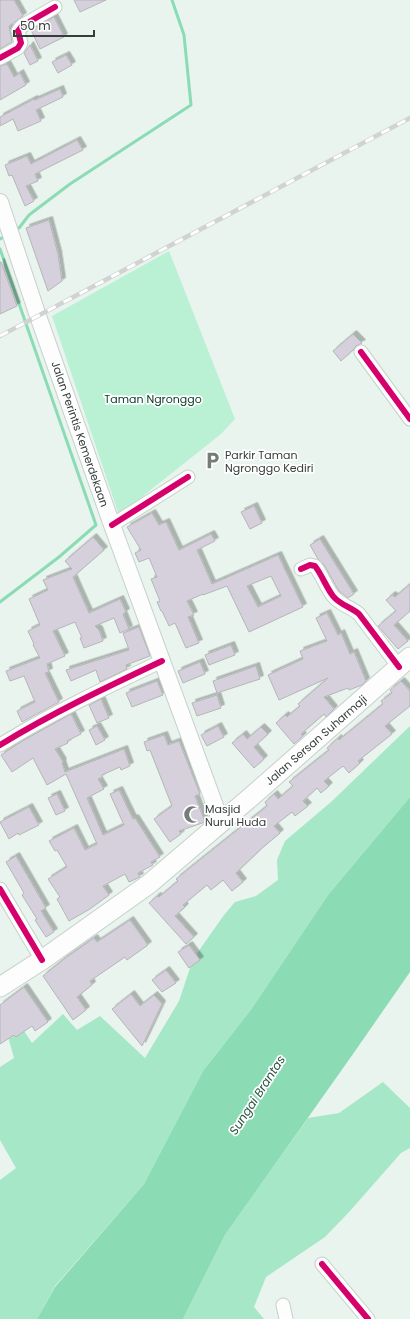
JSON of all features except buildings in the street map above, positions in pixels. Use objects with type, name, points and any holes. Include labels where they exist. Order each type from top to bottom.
[{"type":"highway","name":"Jalan Sersan Suharmaji","points":[[0,987],[42,960],[150,884],[404,662]]},
{"type":"main road","name":"Jalan Perintis Kemerdekaan","points":[[1,209],[112,526],[222,822]]},
{"type":"street","points":[[0,58],[18,48],[21,43],[18,31],[22,26],[55,7]]},
{"type":"street","points":[[361,352],[410,419]]},
{"type":"street","points":[[112,526],[188,477]]},
{"type":"street","points":[[301,569],[310,565],[315,566],[333,596],[343,605],[354,609],[404,662]]},
{"type":"street","points":[[0,745],[79,701],[162,662]]},
{"type":"street","points":[[0,889],[42,960]]},
{"type":"street","points":[[322,1264],[368,1319]]},
{"type":"street","points":[[283,1305],[286,1319]]},
{"type":"green space","name":"Taman Ngronggo","points":[[169,251],[235,419],[221,434],[119,515],[52,316]]},
{"type":"shaded area","points":[[410,726],[410,797],[328,895],[250,1011],[203,1071],[144,1184],[55,1286],[37,1319],[0,1319],[0,1180],[16,1168],[0,1140],[0,1067],[14,1058],[7,1033],[19,1023],[32,1043],[63,1014],[77,1030],[100,1016],[145,1058],[179,1001],[193,959],[224,915],[235,902],[256,896],[278,880],[277,860],[285,841],[331,802]]},
{"type":"shaded area","points":[[383,1082],[410,1108],[410,1148],[401,1153],[325,1237],[266,1277],[254,1307],[264,1319],[183,1319],[225,1235],[308,1118],[339,1113]]},
{"type":"water","name":"Sungai Brantas","points":[[410,797],[410,972],[225,1235],[183,1319],[37,1319],[55,1287],[144,1184],[203,1071],[250,1011],[328,895]]},
{"type":"waterway","points":[[14,231],[19,228],[29,215],[70,184],[191,105],[184,35],[172,0]]},
{"type":"waterway","points":[[0,239],[6,236]]},
{"type":"waterway","points":[[0,249],[96,525],[59,557],[0,602]]},
{"type":"railway","points":[[0,336],[410,118]]},
{"type":"cycle path","points":[[0,58],[18,48],[21,43],[18,31],[22,26],[55,7]]},
{"type":"cycle path","points":[[361,352],[410,419]]},
{"type":"cycle path","points":[[112,525],[188,477]]},
{"type":"cycle path","points":[[301,569],[310,565],[315,566],[333,596],[339,602],[359,614],[399,667]]},
{"type":"cycle path","points":[[0,745],[60,711],[162,661]]},
{"type":"cycle path","points":[[0,889],[42,960]]},
{"type":"cycle path","points":[[322,1264],[368,1319]]},
{"type":"place","name":"Parkir Taman Ngronggo Kediri","points":[[212,461]]},
{"type":"place","name":"Masjid Nurul Huda","points":[[192,815]]}]
